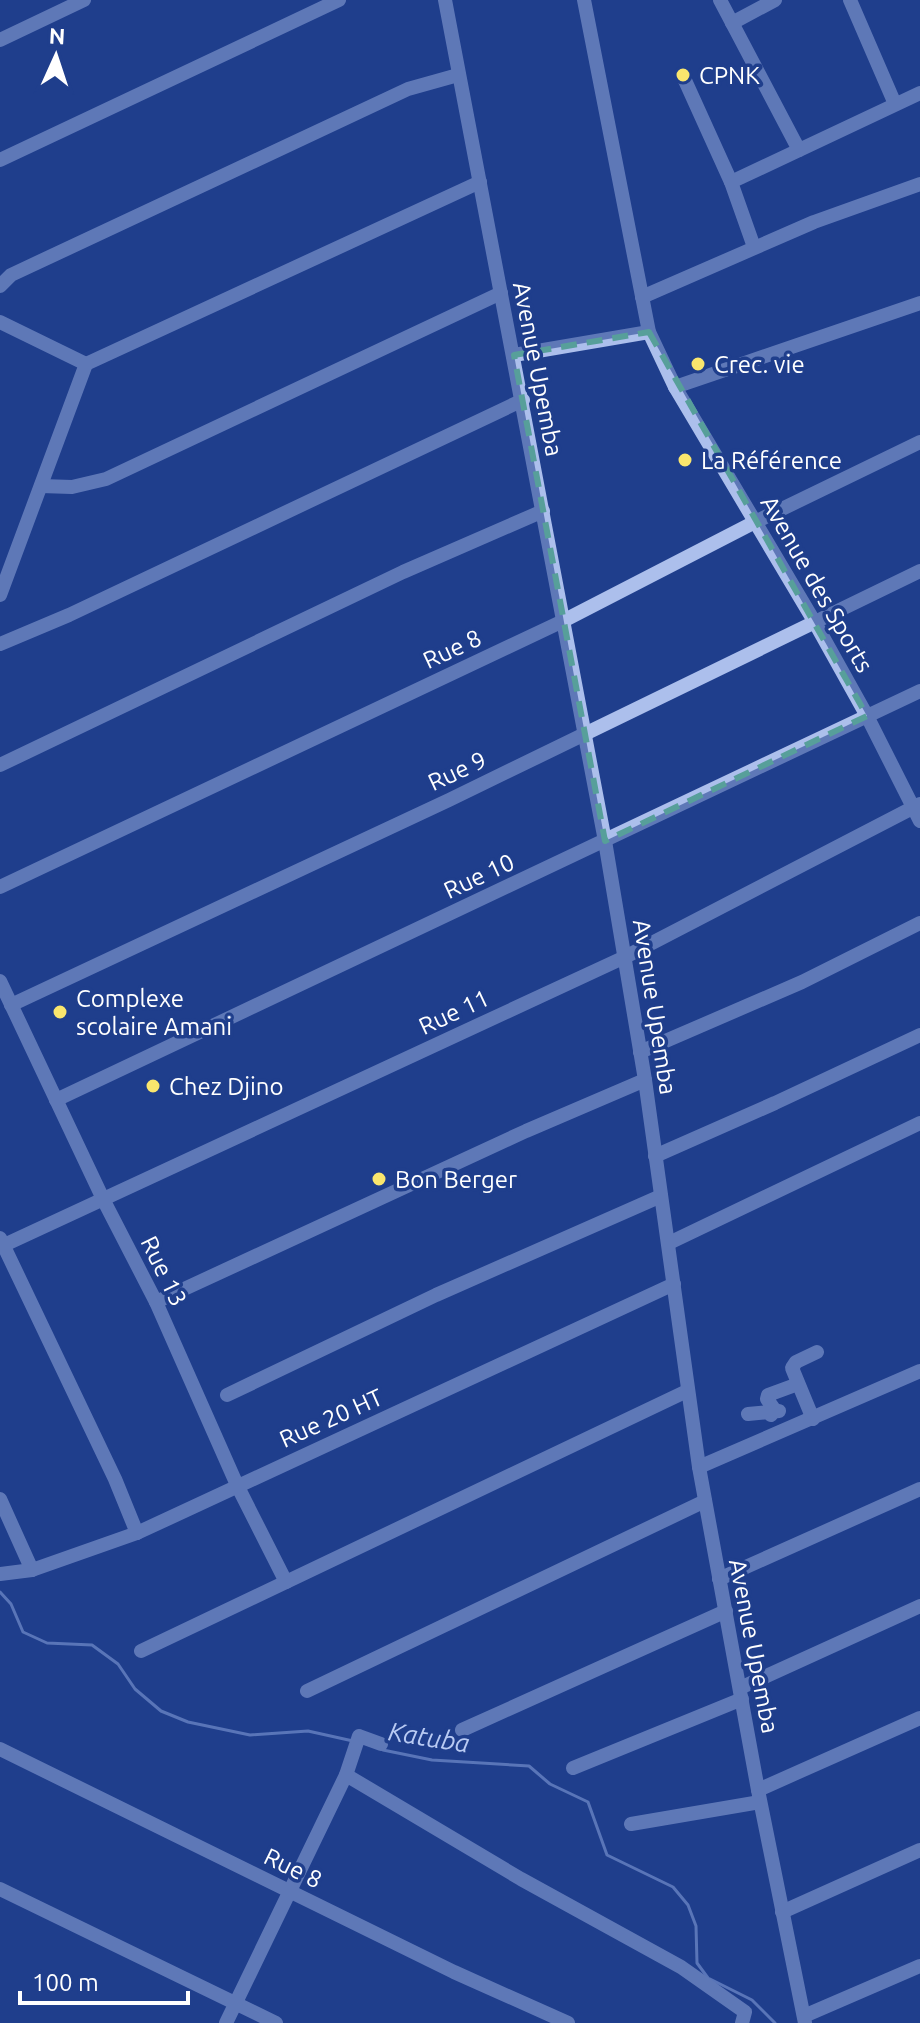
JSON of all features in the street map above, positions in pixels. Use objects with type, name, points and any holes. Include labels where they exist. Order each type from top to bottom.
[{"type":"street","points":[[0,40],[84,0]]},
{"type":"street","points":[[0,160],[339,0]]},
{"type":"street","name":"Avenue Upemba","points":[[445,0],[605,841],[645,1080],[699,1467],[759,1796],[804,2019]]},
{"type":"street","name":"Avenue des Sports","points":[[584,0],[649,332],[675,387],[814,621],[918,811]]},
{"type":"street","points":[[720,0],[799,150]]},
{"type":"street","points":[[732,23],[775,0]]},
{"type":"street","points":[[850,0],[895,104]]},
{"type":"street","points":[[2,283],[408,89],[458,75]]},
{"type":"street","points":[[683,76],[731,182],[754,247]]},
{"type":"street","points":[[731,182],[920,93]]},
{"type":"street","points":[[0,595],[86,364],[480,182]]},
{"type":"street","points":[[642,297],[814,222],[920,184]]},
{"type":"street","points":[[41,486],[72,487],[106,479],[501,293]]},
{"type":"street","points":[[675,387],[920,303]]},
{"type":"street","points":[[0,322],[86,364]]},
{"type":"street","points":[[514,355],[649,332]]},
{"type":"street","points":[[0,644],[69,615],[523,400]]},
{"type":"street","name":"Rue 8","points":[[0,887],[563,621],[755,522],[920,442]]},
{"type":"street","points":[[0,765],[403,572],[543,511]]},
{"type":"street","name":"Rue 9","points":[[11,1005],[449,800],[920,571]]},
{"type":"street","name":"Rue 10","points":[[56,1100],[920,691]]},
{"type":"street","name":"Rue 11","points":[[1,1244],[104,1201],[625,957],[918,811]]},
{"type":"street","points":[[640,1052],[802,982],[920,923]]},
{"type":"street","name":"Rue 13","points":[[0,981],[104,1201],[156,1302],[237,1485],[286,1582]]},
{"type":"street","points":[[655,1156],[920,1035]]},
{"type":"street","points":[[156,1302],[526,1131],[645,1080]]},
{"type":"street","points":[[669,1243],[920,1123]]},
{"type":"street","points":[[227,1395],[436,1295],[661,1196]]},
{"type":"street","points":[[1,1244],[115,1479],[137,1533]]},
{"type":"street","name":"Rue 20 HT","points":[[0,1574],[32,1570],[137,1533],[674,1284]]},
{"type":"street","points":[[813,1419],[792,1368],[796,1362],[817,1352]]},
{"type":"street","points":[[699,1467],[920,1371]]},
{"type":"street","points":[[748,1414],[775,1412],[767,1399],[768,1395],[798,1384]]},
{"type":"street","points":[[141,1651],[687,1391]]},
{"type":"street","points":[[719,1579],[920,1489]]},
{"type":"street","points":[[0,1499],[32,1570]]},
{"type":"street","points":[[307,1691],[705,1501]]},
{"type":"street","points":[[573,1768],[741,1693],[920,1606]]},
{"type":"street","points":[[462,1730],[726,1611]]},
{"type":"street","points":[[631,1824],[759,1796],[920,1718]]},
{"type":"street","points":[[226,2023],[346,1775],[359,1736],[381,1744]]},
{"type":"street","name":"Rue 8","points":[[0,1749],[454,1972],[568,2023]]},
{"type":"street","points":[[346,1775],[521,1879],[681,1967],[745,2012],[742,2023]]},
{"type":"street","points":[[782,1912],[920,1850]]},
{"type":"street","points":[[0,1889],[276,2023]]},
{"type":"street","points":[[804,2019],[920,1966]]},
{"type":"highlighted area","points":[[649,332],[867,716],[605,841],[514,355]]},
{"type":"waterway","name":"Katuba","points":[[0,1592],[11,1604],[23,1632],[47,1643],[92,1645],[118,1664],[135,1689],[161,1711],[188,1722],[250,1735],[308,1731],[353,1741]]},
{"type":"waterway","name":"Katuba","points":[[383,1750],[432,1760],[529,1766],[550,1784],[588,1802],[607,1855],[673,1887],[688,1905],[696,1926],[697,1963],[708,1978],[752,2000],[775,2023]]},
{"type":"place","name":"CPNK","points":[[683,75]]},
{"type":"place","name":"Crec. vie","points":[[698,364]]},
{"type":"place","name":"La Référence","points":[[685,460]]},
{"type":"place","name":"Complexe scolaire Amani","points":[[60,1012]]},
{"type":"place","name":"Chez Djino","points":[[153,1086]]},
{"type":"place","name":"Bon Berger","points":[[379,1179]]}]
